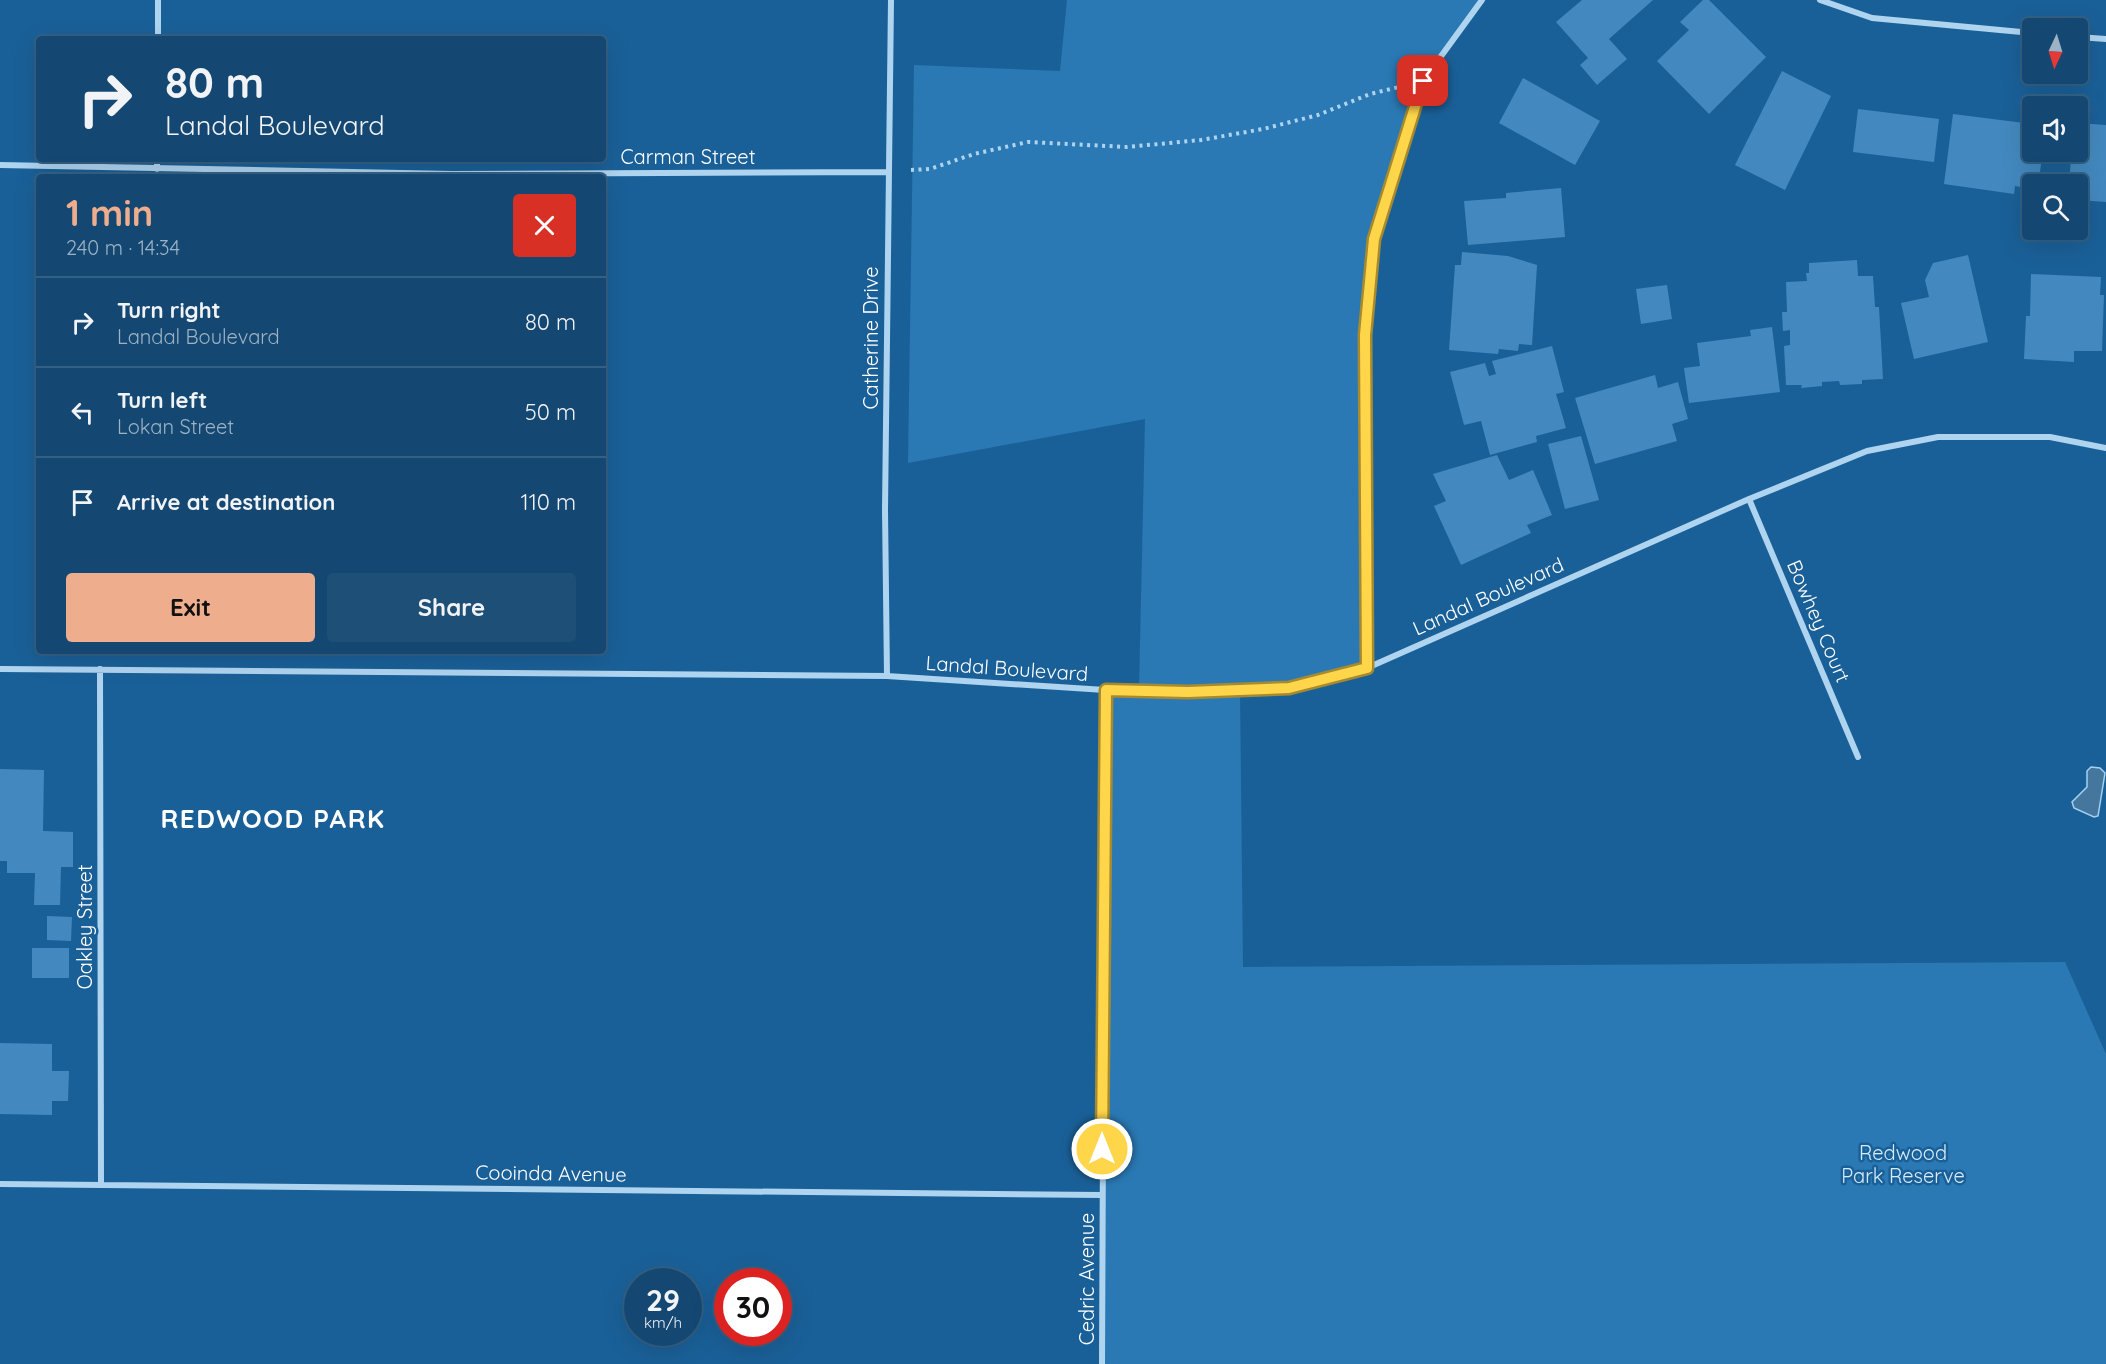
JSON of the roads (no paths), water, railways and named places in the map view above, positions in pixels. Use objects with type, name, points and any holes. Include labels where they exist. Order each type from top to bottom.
[{"type":"street","points":[[158,0],[158,36]]},
{"type":"street","name":"Catherine Drive","points":[[887,676],[885,510],[891,0]]},
{"type":"street","points":[[1367,668],[1365,335],[1374,239],[1423,81],[1482,0]]},
{"type":"street","points":[[1820,0],[1872,18],[2022,32]]},
{"type":"street","points":[[2088,38],[2106,39]]},
{"type":"street","points":[[157,162],[157,169]]},
{"type":"street","name":"Carman Street","points":[[0,165],[257,174]]},
{"type":"street","name":"Carman Street","points":[[597,174],[888,172]]},
{"type":"street","name":"Landal Boulevard","points":[[0,669],[887,676],[1106,690],[1188,692],[1289,688],[1367,668],[1749,499],[1867,451],[1938,437],[2050,437],[2106,448]]},
{"type":"street","name":"Bowhey Court","points":[[1749,499],[1858,757]]},
{"type":"street","name":"Oakley Street","points":[[100,669],[101,1185]]},
{"type":"street","name":"Cedric Avenue","points":[[1102,1364],[1106,690]]},
{"type":"street","name":"Cooinda Avenue","points":[[0,1184],[1102,1195]]},
{"type":"district","name":"REDWOOD PARK","points":[[273,818]]},
{"type":"park label","name":"Redwood Park Reserve","points":[[1903,1164]]}]
